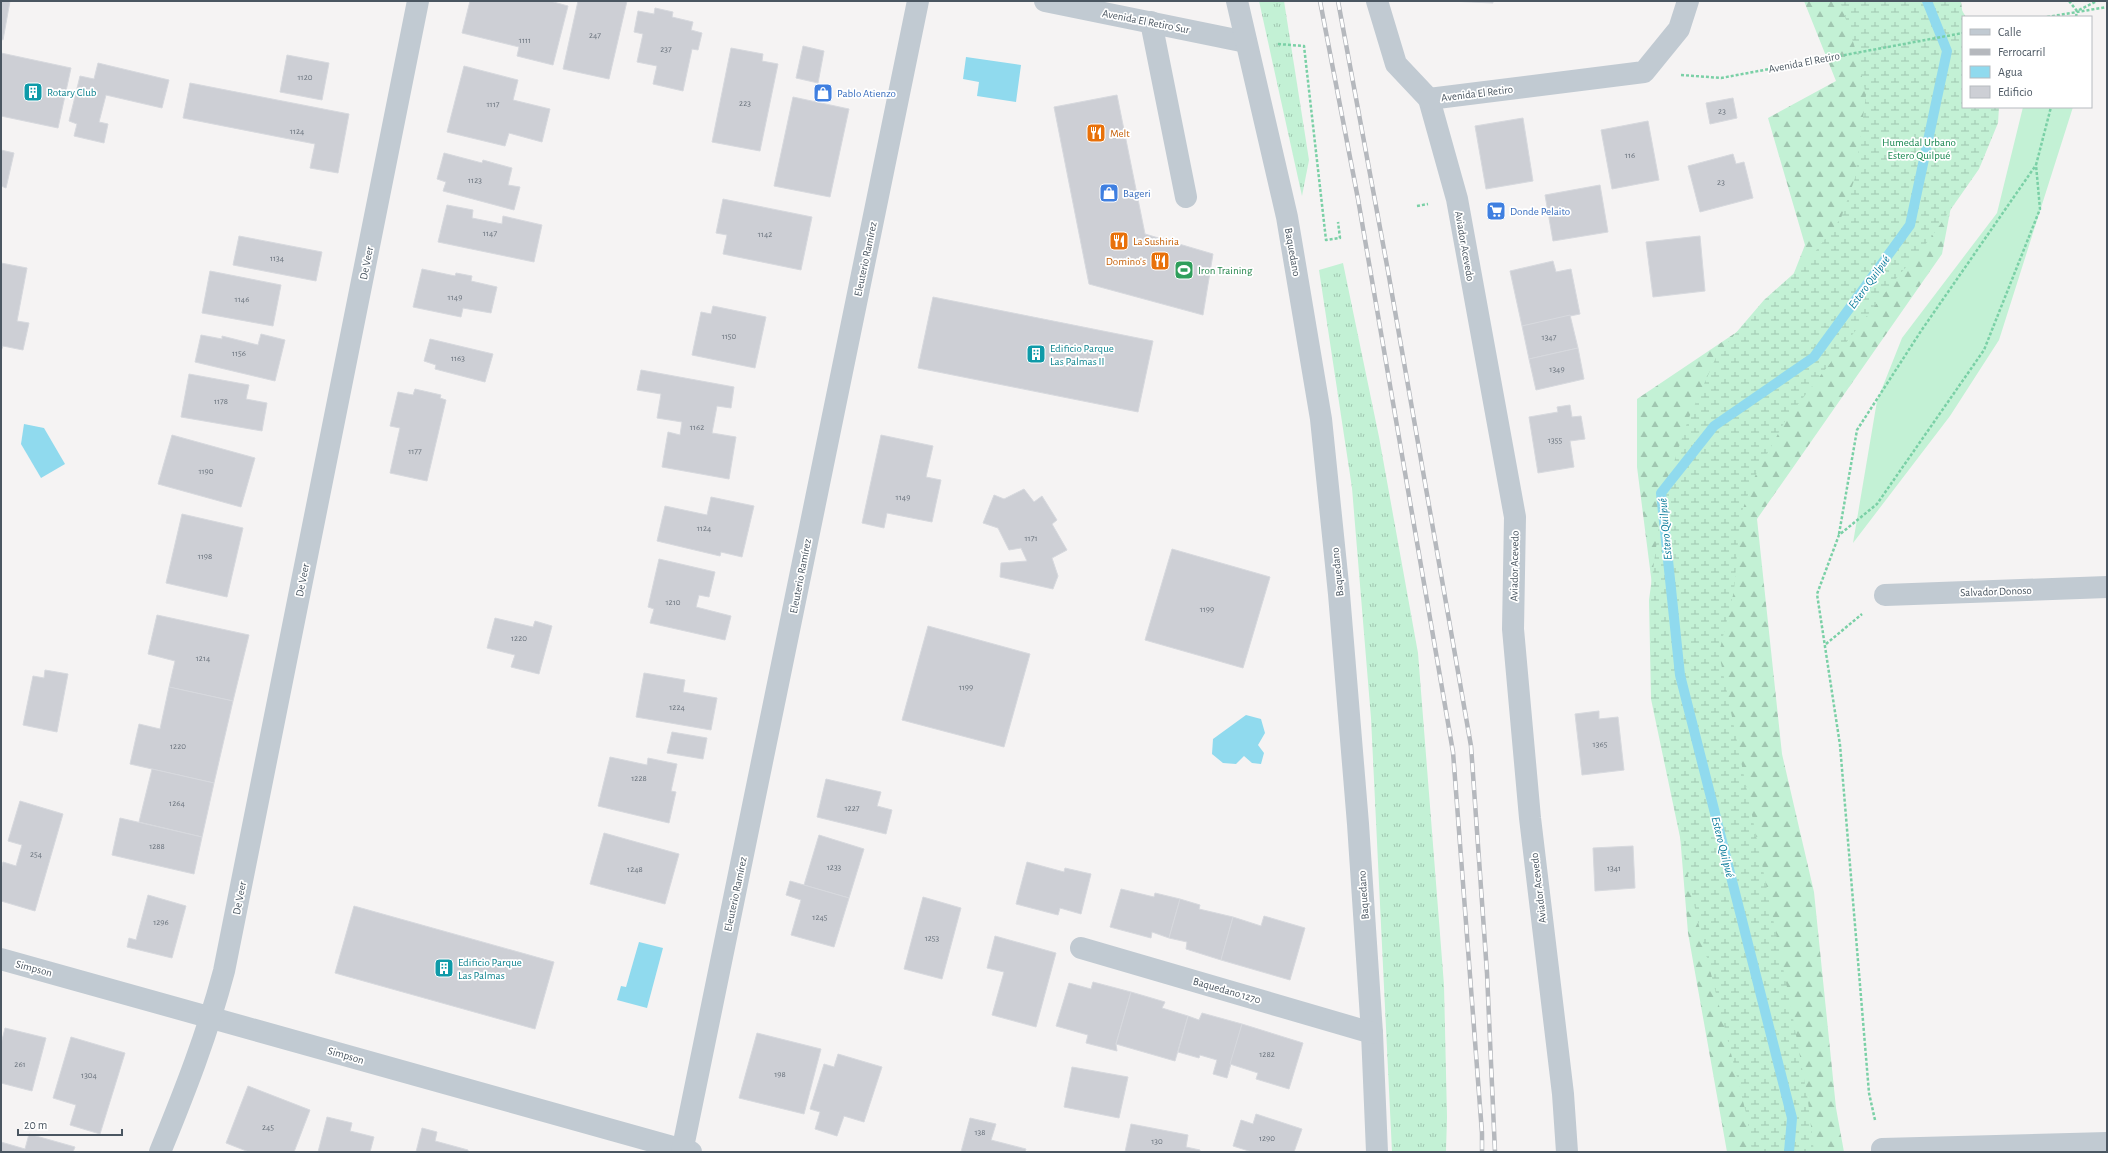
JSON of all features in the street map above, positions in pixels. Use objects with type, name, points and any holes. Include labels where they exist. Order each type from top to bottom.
[{"type":"street","name":"De Veer","points":[[160,1152],[197,1062],[212,1017],[234,920],[418,1]]},
{"type":"street","name":"Eleuterio Ramírez","points":[[685,1151],[918,1]]},
{"type":"street","name":"Avenida El Retiro Sur","points":[[1045,1],[1246,42]]},
{"type":"street","name":"Baquedano","points":[[1237,1],[1287,217],[1321,419],[1341,610],[1358,824],[1372,1033],[1377,1152]]},
{"type":"street","name":"Aviador Acevedo","points":[[1377,1],[1396,64],[1429,99],[1457,199],[1514,517],[1513,629],[1530,818],[1563,1094],[1567,1152]]},
{"type":"street","points":[[1644,72],[1679,29],[1688,1]]},
{"type":"street","points":[[1151,22],[1186,197]]},
{"type":"street","name":"Avenida El Retiro","points":[[1429,99],[1644,72]]},
{"type":"street","name":"Salvador Donoso","points":[[1885,595],[2107,587]]},
{"type":"street","name":"Baquedano 1270","points":[[1081,948],[1372,1033]]},
{"type":"street","name":"Simpson","points":[[1,959],[685,1151]]},
{"type":"street","points":[[1882,1151],[2107,1143]]},
{"type":"path","points":[[2069,1],[2077,12],[2076,16]]},
{"type":"path","points":[[2077,12],[2097,1]]},
{"type":"path","points":[[2053,16],[2107,8]]},
{"type":"path","name":"Avenida El Retiro","points":[[1644,72],[1721,78],[1962,33]]},
{"type":"path","points":[[1246,42],[1304,46],[1326,240],[1340,238],[1338,222]]},
{"type":"path","points":[[1839,535],[1877,504],[1984,350],[2040,209],[2036,165],[2051,108]]},
{"type":"path","points":[[1882,1151],[1869,1093],[1840,745],[1826,644],[1817,594],[1839,535],[1857,430],[1921,331],[2036,165]]},
{"type":"path","points":[[1826,644],[1885,595]]},
{"type":"green space","points":[[1259,1],[1284,1],[1309,160],[1302,196]]},
{"type":"green space","name":"Humedal Urbano Estero Quilpué","points":[[1804,1],[1961,1],[1963,16],[1962,108],[1970,108],[1942,254],[1757,519],[1782,754],[1814,892],[1836,1108],[1844,1152],[1727,1152],[1688,933],[1673,749],[1637,467],[1637,399],[1783,301],[1805,245],[1768,118],[1836,81]]},
{"type":"green space","name":"Humedal Urbano Estero Quilpué","points":[[1840,1],[1956,1],[1965,16],[1962,16],[1962,108],[1999,108],[1998,123],[1979,169],[1930,239],[1895,280],[1785,421],[1754,478],[1740,517],[1734,591],[1719,653],[1791,1007],[1808,1101],[1814,1152],[1752,1152],[1747,1117],[1697,918],[1651,699],[1649,600],[1663,495],[1688,420],[1717,355],[1764,300],[1808,261],[1841,218],[1855,178],[1866,95],[1856,51]]},
{"type":"green space","points":[[2023,108],[2073,108],[1999,340],[1950,416],[1853,543],[1877,401],[1902,338],[1997,213]]},
{"type":"green space","points":[[1343,263],[1379,437],[1418,653],[1444,985],[1447,1117],[1446,1152],[1392,1152],[1371,718],[1352,488],[1319,270]]},
{"type":"water","points":[[966,57],[1021,65],[1016,102],[977,96],[979,82],[963,79]]},
{"type":"water","points":[[24,424],[44,428],[65,464],[41,478],[21,444]]},
{"type":"water","points":[[1246,715],[1261,719],[1265,733],[1258,745],[1264,753],[1261,764],[1252,763],[1244,756],[1236,764],[1223,763],[1212,754],[1213,739]]},
{"type":"water","points":[[639,942],[663,948],[647,1008],[617,1000],[621,986],[626,987]]},
{"type":"building","points":[[1,1],[10,1],[3,40],[1,39]]},
{"type":"building","points":[[470,1],[550,1],[568,6],[553,65],[517,56],[519,47],[462,33]]},
{"type":"building","points":[[578,1],[627,1],[609,79],[563,69]]},
{"type":"building","points":[[1449,1],[1493,1],[1493,3]]},
{"type":"building","points":[[655,8],[673,12],[672,17],[693,22],[691,30],[702,33],[698,50],[692,49],[683,91],[653,84],[657,66],[637,62],[643,34],[634,32],[638,11],[654,14]]},
{"type":"building","points":[[803,46],[824,51],[818,83],[796,78]]},
{"type":"building","points":[[731,48],[763,54],[762,61],[778,64],[760,151],[712,142]]},
{"type":"building","name":"Rotary Club","points":[[1,53],[71,68],[58,128],[1,116]]},
{"type":"building","points":[[287,55],[329,63],[322,100],[280,92]]},
{"type":"building","points":[[98,63],[169,80],[162,108],[106,95],[99,122],[108,124],[104,143],[74,136],[77,124],[69,121],[80,76],[94,79]]},
{"type":"building","points":[[464,66],[518,80],[513,100],[550,109],[542,142],[509,133],[505,146],[447,132]]},
{"type":"building","points":[[190,83],[349,114],[338,173],[310,168],[315,144],[183,118]]},
{"type":"building","points":[[1117,95],[1145,234],[1213,254],[1203,315],[1089,284],[1054,107]]},
{"type":"building","points":[[793,97],[849,109],[830,197],[774,186]]},
{"type":"building","points":[[1733,98],[1737,118],[1710,124],[1706,103]]},
{"type":"building","points":[[1523,118],[1533,181],[1486,189],[1475,126]]},
{"type":"building","points":[[1648,121],[1659,180],[1612,189],[1601,130]]},
{"type":"building","points":[[1,150],[14,153],[6,188],[1,186]]},
{"type":"building","points":[[444,153],[482,163],[483,160],[512,168],[508,185],[520,187],[514,210],[443,191],[446,182],[437,179]]},
{"type":"building","points":[[1733,154],[1736,164],[1744,162],[1753,198],[1700,212],[1688,166]]},
{"type":"building","points":[[1600,185],[1608,232],[1553,241],[1545,195]]},
{"type":"building","points":[[723,199],[812,217],[801,270],[723,254],[727,235],[716,233]]},
{"type":"building","points":[[447,205],[473,210],[472,218],[502,224],[503,216],[542,225],[534,262],[438,242]]},
{"type":"building","points":[[239,236],[322,252],[316,281],[233,265]]},
{"type":"building","points":[[1700,236],[1705,291],[1653,297],[1646,242]]},
{"type":"building","points":[[1553,261],[1556,272],[1571,269],[1580,314],[1522,326],[1510,271]]},
{"type":"building","points":[[1,263],[27,268],[17,321],[29,323],[23,350],[3,346],[1,351]]},
{"type":"building","points":[[422,269],[455,276],[456,273],[472,276],[471,281],[497,287],[491,313],[463,308],[461,317],[413,307]]},
{"type":"building","points":[[210,271],[281,285],[273,326],[202,313]]},
{"type":"building","name":"Edificio Parque Las Palmas II","points":[[933,297],[1153,341],[1138,412],[918,368]]},
{"type":"building","points":[[713,306],[766,317],[755,368],[692,355],[701,312],[711,314]]},
{"type":"building","points":[[1570,315],[1578,348],[1529,359],[1522,326]]},
{"type":"building","points":[[261,334],[285,340],[275,381],[195,362],[201,335],[222,339],[222,336],[258,345]]},
{"type":"building","points":[[430,339],[493,354],[485,382],[435,369],[436,365],[424,361]]},
{"type":"building","points":[[1578,348],[1584,379],[1536,390],[1529,359]]},
{"type":"building","points":[[641,370],[734,387],[731,408],[717,406],[712,433],[736,437],[729,479],[662,467],[668,432],[680,435],[682,422],[657,418],[661,394],[637,390]]},
{"type":"building","points":[[189,374],[249,385],[246,399],[267,403],[262,431],[181,417]]},
{"type":"building","points":[[415,389],[441,395],[440,398],[446,400],[427,481],[390,473],[400,428],[390,426],[398,392],[413,395]]},
{"type":"building","points":[[1570,405],[1572,417],[1581,416],[1585,439],[1570,441],[1574,467],[1538,473],[1529,417],[1558,412],[1557,407]]},
{"type":"building","points":[[172,435],[255,458],[241,507],[158,484]]},
{"type":"building","points":[[881,435],[933,446],[926,477],[941,480],[932,522],[887,513],[884,528],[862,523]]},
{"type":"building","points":[[1024,489],[1034,502],[1042,496],[1057,520],[1052,524],[1067,550],[1052,558],[1058,576],[1053,589],[1000,577],[1001,563],[1027,561],[1021,548],[1009,550],[998,528],[983,523],[994,495],[1004,499]]},
{"type":"building","points":[[711,497],[754,506],[742,557],[721,552],[720,556],[657,541],[665,506],[707,515]]},
{"type":"building","points":[[182,514],[243,528],[227,597],[166,583]]},
{"type":"building","points":[[1172,549],[1270,577],[1243,668],[1145,640]]},
{"type":"building","points":[[659,559],[715,572],[709,597],[699,595],[696,607],[731,616],[725,640],[650,623],[654,609],[648,607]]},
{"type":"building","points":[[157,615],[249,635],[233,701],[169,687],[175,661],[148,654]]},
{"type":"building","points":[[495,618],[533,627],[535,621],[552,626],[539,674],[511,667],[515,655],[487,648]]},
{"type":"building","points":[[928,626],[1030,654],[1004,747],[902,720]]},
{"type":"building","points":[[45,670],[68,674],[57,732],[23,725],[33,676],[44,678]]},
{"type":"building","points":[[644,673],[685,680],[683,692],[717,698],[711,730],[636,717]]},
{"type":"building","points":[[169,687],[233,701],[214,783],[130,764],[139,724],[160,729]]},
{"type":"building","points":[[1599,711],[1599,719],[1618,717],[1624,770],[1582,775],[1575,714]]},
{"type":"building","points":[[672,732],[707,738],[703,759],[667,753]]},
{"type":"building","points":[[610,757],[647,765],[648,758],[677,764],[671,791],[676,792],[669,823],[598,806]]},
{"type":"building","points":[[152,769],[214,783],[202,837],[139,822]]},
{"type":"building","points":[[826,779],[881,792],[877,806],[892,810],[886,834],[817,817]]},
{"type":"building","points":[[20,801],[63,814],[35,911],[1,901],[1,870],[3,862],[16,866],[22,845],[8,841]]},
{"type":"building","points":[[120,818],[202,837],[194,874],[112,855]]},
{"type":"building","points":[[604,833],[679,854],[665,904],[590,884]]},
{"type":"building","points":[[819,835],[864,849],[849,898],[804,885]]},
{"type":"building","points":[[1633,846],[1635,888],[1595,891],[1593,848]]},
{"type":"building","points":[[1027,862],[1064,872],[1065,868],[1091,874],[1081,914],[1060,908],[1058,915],[1016,904]]},
{"type":"building","points":[[790,881],[849,898],[834,947],[791,935],[801,900],[786,895]]},
{"type":"building","points":[[1121,889],[1154,897],[1155,893],[1180,899],[1169,938],[1152,932],[1151,938],[1110,927]]},
{"type":"building","points":[[148,895],[186,906],[172,958],[127,947],[129,938],[136,940]]},
{"type":"building","points":[[923,897],[961,908],[942,979],[904,969]]},
{"type":"building","points":[[1180,899],[1200,905],[1199,909],[1233,917],[1221,960],[1186,949],[1187,942],[1169,938]]},
{"type":"building","name":"Edificio Parque Las Palmas","points":[[354,906],[554,962],[535,1029],[335,973]]},
{"type":"building","points":[[1264,916],[1305,928],[1290,980],[1221,960],[1233,917],[1261,926]]},
{"type":"building","points":[[995,936],[1056,953],[1036,1027],[992,1015],[1004,972],[987,968]]},
{"type":"building","points":[[1093,982],[1131,992],[1116,1044],[1117,1051],[1086,1043],[1088,1035],[1056,1026],[1069,983],[1091,989]]},
{"type":"building","points":[[1131,992],[1165,1002],[1162,1008],[1188,1016],[1175,1061],[1116,1044]]},
{"type":"building","points":[[1202,1013],[1242,1024],[1227,1078],[1213,1074],[1217,1060],[1200,1055],[1199,1058],[1178,1052],[1188,1016],[1199,1020]]},
{"type":"building","points":[[1242,1024],[1303,1043],[1289,1089],[1256,1079],[1258,1073],[1230,1064]]},
{"type":"building","points":[[5,1028],[46,1038],[32,1091],[1,1083],[1,1044]]},
{"type":"building","points":[[757,1033],[821,1049],[804,1114],[739,1098]]},
{"type":"building","points":[[71,1037],[125,1053],[100,1134],[70,1125],[76,1105],[53,1098]]},
{"type":"building","points":[[838,1054],[882,1067],[864,1122],[844,1116],[837,1136],[815,1129],[820,1112],[810,1109],[824,1064],[834,1067]]},
{"type":"building","points":[[1072,1067],[1128,1077],[1119,1118],[1064,1107]]},
{"type":"building","points":[[248,1086],[310,1110],[294,1152],[249,1152],[226,1143]]},
{"type":"building","points":[[1256,1114],[1302,1129],[1294,1152],[1252,1152],[1233,1146],[1241,1120],[1253,1124]]},
{"type":"building","points":[[327,1117],[352,1123],[350,1131],[374,1137],[370,1152],[318,1152]]},
{"type":"building","points":[[970,1118],[996,1124],[991,1140],[1026,1149],[1025,1152],[961,1152]]},
{"type":"building","points":[[1131,1124],[1188,1135],[1186,1147],[1200,1150],[1200,1152],[1125,1152]]},
{"type":"building","points":[[422,1128],[437,1132],[435,1141],[468,1150],[468,1152],[416,1152]]},
{"type":"building","points":[[29,1134],[75,1147],[73,1152],[1,1152],[1,1142],[25,1149]]},
{"type":"waterway","name":"Estero Quilpué","points":[[1789,1152],[1792,1118],[1680,675],[1661,493],[1714,426],[1814,357],[1910,225],[1947,51],[1927,1]]},
{"type":"railway","points":[[1320,1],[1358,199],[1453,752],[1482,1133],[1482,1152]]},
{"type":"railway","points":[[1338,1],[1388,271],[1471,746],[1487,973],[1495,1152]]},
{"type":"place","name":"Rotary Club","points":[[33,92]]},
{"type":"place","name":"Pablo Atienzo","points":[[823,93]]},
{"type":"place","name":"Melt","points":[[1096,133]]},
{"type":"place","name":"Bageri","points":[[1109,193]]},
{"type":"place","name":"Donde Pelaito","points":[[1496,211]]},
{"type":"place","name":"La Sushiria","points":[[1119,241]]},
{"type":"place","name":"Domino's","points":[[1160,261]]},
{"type":"place","name":"Iron Training","points":[[1184,270]]},
{"type":"place","name":"Edificio Parque Las Palmas II","points":[[1036,354]]},
{"type":"place","name":"Edificio Parque Las Palmas","points":[[444,968]]}]
